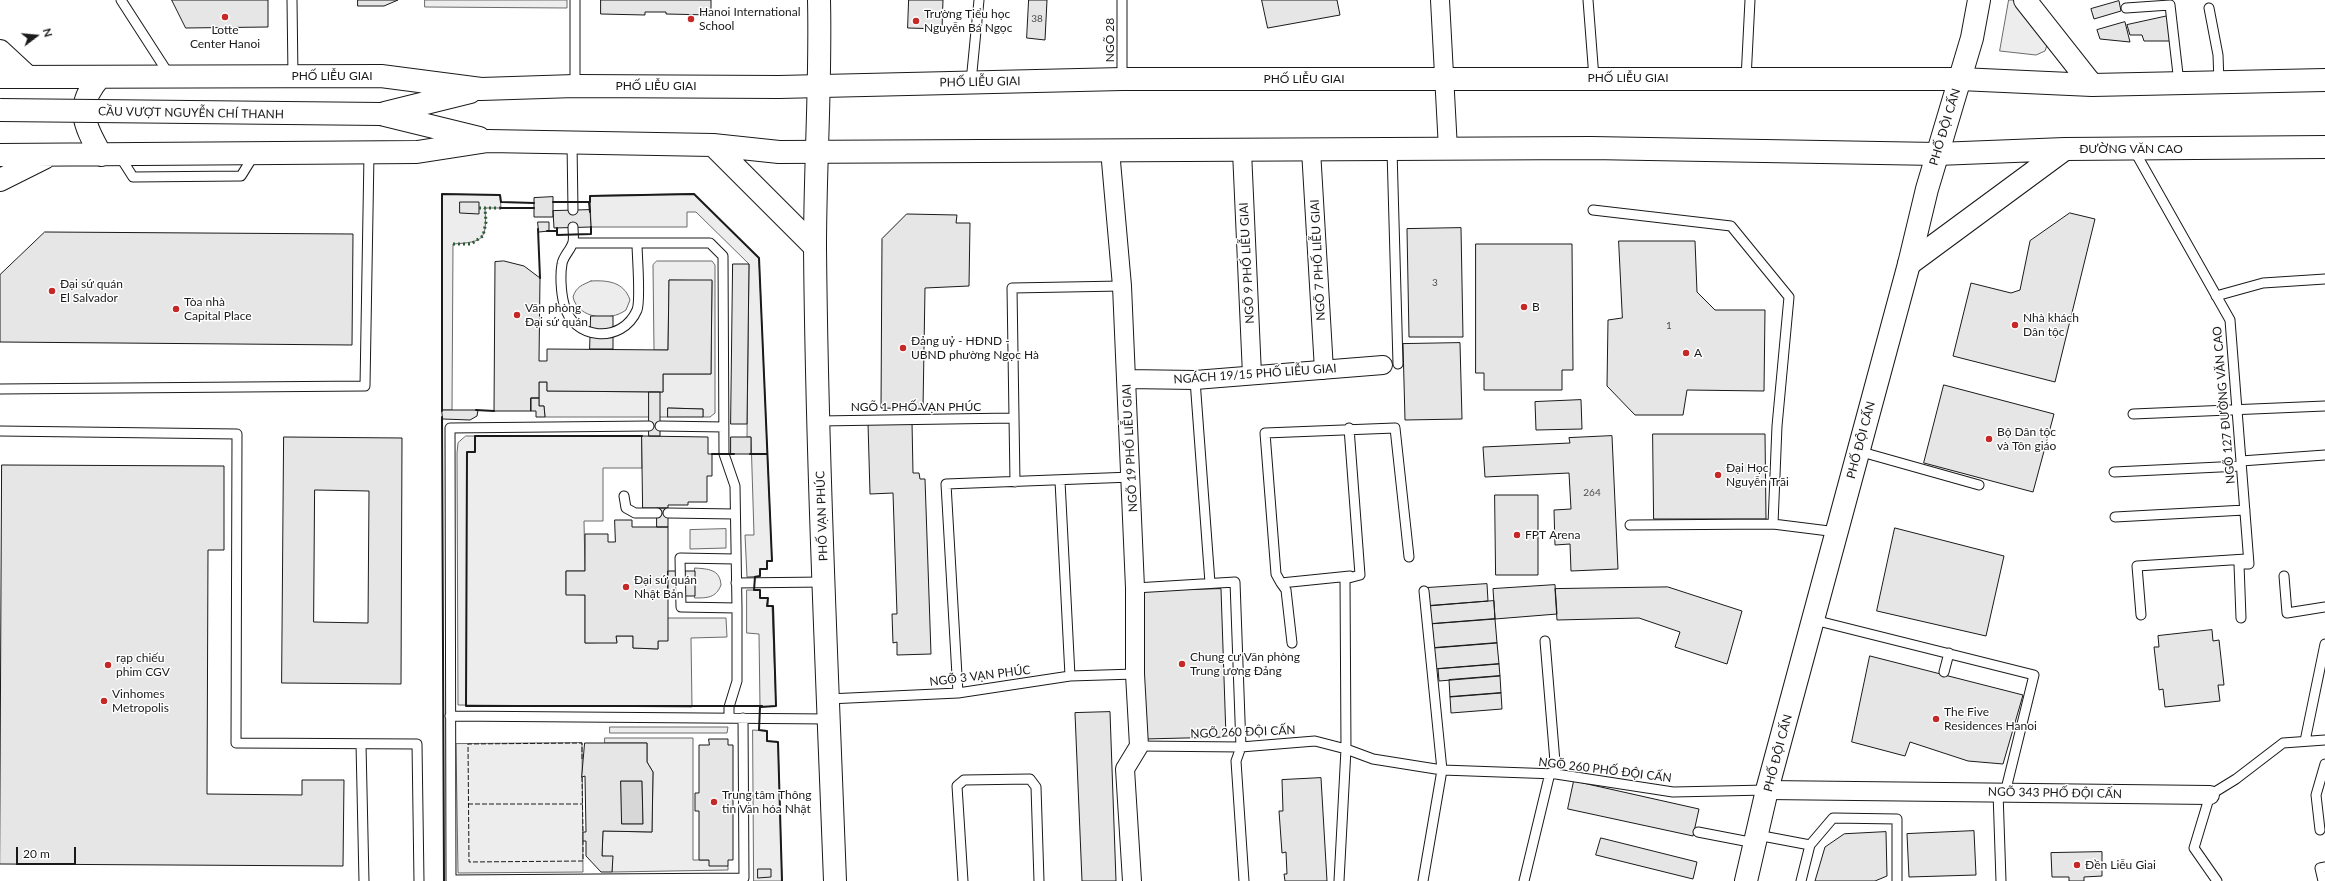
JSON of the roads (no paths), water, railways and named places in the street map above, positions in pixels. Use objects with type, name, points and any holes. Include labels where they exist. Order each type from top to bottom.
[{"type":"main road","name":"PHỐ VẠN PHÚC","points":[[819,0],[819,86],[816,151],[815,246],[824,582],[835,881]]},
{"type":"main road","name":"PHỐ ĐỘI CẤN","points":[[1746,881],[1767,790],[1814,620],[1937,154],[1972,38],[1979,0]]},
{"type":"main road","points":[[2025,0],[2092,84]]},
{"type":"main road","points":[[0,50],[28,77]]},
{"type":"main road","name":"PHỐ LIỄU GIAI","points":[[0,77],[381,76],[481,89],[575,86],[819,86],[1122,79],[1445,80],[1594,78],[1960,78]]},
{"type":"main road","points":[[100,77],[89,91],[83,109],[87,127],[110,155]]},
{"type":"main road","points":[[1960,78],[2092,84],[2325,80]]},
{"type":"main road","name":"CẦU VƯỢT NGUYỄN CHÍ THANH","points":[[381,114],[481,89]]},
{"type":"main road","name":"CẦU VƯỢT NGUYỄN CHÍ THANH","points":[[0,110],[381,114],[488,140]]},
{"type":"main road","points":[[0,155],[370,154],[417,152],[488,140],[713,145],[779,152],[1448,150],[1592,148],[1937,154]]},
{"type":"main road","points":[[713,145],[815,246]]},
{"type":"main road","name":"ĐƯỜNG VĂN CAO","points":[[1937,154],[2065,149],[2134,150],[2325,147]]},
{"type":"main road","points":[[1909,264],[2065,149]]},
{"type":"main road","points":[[0,180],[49,156]]},
{"type":"street","points":[[1440,0],[1448,150]]},
{"type":"street","name":"NGÕ 19 PHỐ LIỄU GIAI","points":[[1110,150],[1122,286],[1132,477],[1135,588],[1135,674],[1139,746]]},
{"type":"street","name":"NGÕ 7 PHỐ LIỄU GIAI","points":[[1311,150],[1324,370]]},
{"type":"street","name":"NGÕ 9 PHỐ LIỄU GIAI","points":[[1242,151],[1252,375]]},
{"type":"street","name":"NGÁCH 19/15 PHỐ LIỄU GIAI","points":[[1127,379],[1195,380],[1390,364]]},
{"type":"street","points":[[1132,881],[1125,769],[1139,746]]},
{"type":"street","name":"NGÕ 343 PHỐ ĐỘI CẤN","points":[[1767,790],[2210,795]]},
{"type":"lane","points":[[121,0],[170,77]]},
{"type":"lane","points":[[292,0],[294,76]]},
{"type":"lane","points":[[575,0],[575,86]]},
{"type":"lane","points":[[971,82],[978,0]]},
{"type":"lane","name":"NGÕ 28","points":[[1122,0],[1122,79]]},
{"type":"lane","points":[[1588,0],[1594,78]]},
{"type":"lane","points":[[1746,79],[1750,0]]},
{"type":"lane","points":[[2126,8],[2170,5],[2179,83]]},
{"type":"lane","points":[[2209,8],[2218,55],[2219,82]]},
{"type":"lane","points":[[572,141],[572,210]]},
{"type":"lane","points":[[1390,364],[1392,150]]},
{"type":"lane","name":"NGÕ 127 ĐƯỜNG VĂN CAO","points":[[2134,150],[2230,320],[2249,562]]},
{"type":"lane","points":[[0,389],[365,386],[370,154]]},
{"type":"lane","points":[[1593,210],[1731,226],[1789,297],[1777,426],[1773,524]]},
{"type":"lane","points":[[573,227],[573,243],[562,263],[563,303],[567,315],[575,325],[585,331],[597,335],[609,334],[622,329],[631,320],[637,309],[637,243]]},
{"type":"lane","points":[[573,243],[710,243],[723,256],[724,454],[735,486],[737,608],[737,681],[729,707],[729,718]]},
{"type":"lane","points":[[2216,296],[2264,283],[2325,279]]},
{"type":"lane","points":[[1015,482],[1012,288],[1122,286]]},
{"type":"lane","points":[[1195,380],[1210,584]]},
{"type":"lane","points":[[2133,414],[2325,406]]},
{"type":"lane","name":"NGÕ 1 PHỐ VẠN PHÚC","points":[[819,420],[1013,418]]},
{"type":"lane","points":[[649,426],[450,428],[451,880],[744,878],[743,718]]},
{"type":"lane","points":[[660,426],[724,426]]},
{"type":"lane","points":[[1349,428],[1360,575]]},
{"type":"lane","points":[[1292,643],[1286,590],[1276,574],[1265,432],[1349,428],[1395,428],[1409,557]]},
{"type":"lane","points":[[0,430],[237,434],[236,743],[417,744],[419,881]]},
{"type":"lane","points":[[1858,451],[1979,484]]},
{"type":"lane","points":[[2114,472],[2241,464],[2325,454]]},
{"type":"lane","points":[[958,693],[946,484],[1060,481],[1132,477]]},
{"type":"lane","points":[[1060,481],[1070,676]]},
{"type":"lane","points":[[624,496],[626,508],[634,513],[657,513]]},
{"type":"lane","points":[[2115,517],[2245,510]]},
{"type":"lane","points":[[668,513],[735,514]]},
{"type":"lane","points":[[1630,526],[1773,524],[1837,532]]},
{"type":"lane","points":[[735,559],[680,558],[681,608],[737,608]]},
{"type":"lane","points":[[2141,615],[2137,566],[2249,562]]},
{"type":"lane","points":[[2241,618],[2239,564],[2249,562]]},
{"type":"lane","points":[[1281,583],[1360,575]]},
{"type":"lane","points":[[1339,881],[1346,749],[1345,579],[1360,575]]},
{"type":"lane","points":[[2284,576],[2288,613],[2325,607]]},
{"type":"lane","points":[[736,583],[824,582]]},
{"type":"lane","points":[[1135,588],[1235,582],[1241,746],[1236,761],[1244,881]]},
{"type":"lane","points":[[1423,881],[1442,770],[1424,591]]},
{"type":"lane","points":[[1814,620],[2034,675],[2002,793],[2001,881]]},
{"type":"lane","points":[[1524,881],[1553,774],[1545,641]]},
{"type":"lane","points":[[2306,741],[2325,644]]},
{"type":"lane","points":[[1944,672],[1949,654]]},
{"type":"lane","name":"NGÕ 3 VẠN PHÚC","points":[[450,716],[743,718],[958,693],[1070,676],[1135,674]]},
{"type":"lane","points":[[2217,881],[2194,848],[2210,795],[2236,780],[2283,743],[2325,740]]},
{"type":"lane","name":"NGÕ 260 ĐỘI CẤN","points":[[1139,746],[1241,746],[1315,741],[1346,749]]},
{"type":"lane","points":[[361,744],[364,881]]},
{"type":"lane","name":"NGÕ 260 PHỐ ĐỘI CẤN","points":[[1346,749],[1373,759],[1442,770],[1553,774],[1673,792],[1767,790]]},
{"type":"lane","points":[[2320,830],[2316,795],[2325,764]]},
{"type":"lane","points":[[963,881],[957,786],[964,780],[1030,780],[1036,787],[1039,881]]},
{"type":"lane","points":[[1801,881],[1810,845],[1833,818],[1897,819],[1897,881]]},
{"type":"lane","points":[[1698,832],[1810,845]]},
{"type":"lane","points":[[2323,881],[2320,868],[2325,867]]},
{"type":"place","name":"Lotte Center Hanoi","points":[[225,17]]},
{"type":"place","name":"Hanoi International School","points":[[691,19]]},
{"type":"place","name":"Trường Tiểu học Nguyễn Bá Ngọc","points":[[916,21]]},
{"type":"place","name":"Đại sứ quán El Salvador","points":[[52,291]]},
{"type":"place","name":"B","points":[[1524,307]]},
{"type":"place","name":"Tòa nhà Capital Place","points":[[176,309]]},
{"type":"place","name":"Văn phòng Đại sứ quán","points":[[517,315]]},
{"type":"place","name":"Nhà khách Dân tộc","points":[[2015,325]]},
{"type":"place","name":"Đảng uỷ - HĐND - UBND phường Ngọc Hà","points":[[903,348]]},
{"type":"place","name":"A","points":[[1686,353]]},
{"type":"place","name":"Bộ Dân tộc và Tôn giáo","points":[[1989,439]]},
{"type":"place","name":"Đại Học Nguyễn Trãi","points":[[1718,475]]},
{"type":"place","name":"FPT Arena","points":[[1517,535]]},
{"type":"place","name":"Đại sứ quán Nhật Bản","points":[[626,587]]},
{"type":"place","name":"Chung cư Văn phòng Trung ương Đảng","points":[[1182,664]]},
{"type":"place","name":"rạp chiếu phim CGV","points":[[108,665]]},
{"type":"place","name":"Vinhomes Metropolis","points":[[104,701]]},
{"type":"place","name":"The Five Residences Hanoi","points":[[1936,719]]},
{"type":"place","name":"Trung tâm Thông tin Văn hóa Nhật","points":[[714,802]]},
{"type":"place","name":"Đền Liễu Giai","points":[[2077,865]]}]
